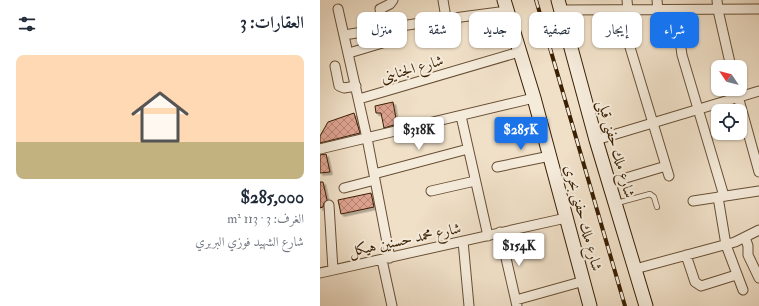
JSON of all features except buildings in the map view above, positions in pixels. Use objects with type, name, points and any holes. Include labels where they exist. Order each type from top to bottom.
[{"type":"street","points":[[381,12],[380,9],[390,4],[393,0]]},
{"type":"street","points":[[443,0],[445,12]]},
{"type":"street","points":[[627,0],[624,11],[653,123],[669,176]]},
{"type":"street","points":[[657,0],[658,11]]},
{"type":"street","points":[[717,0],[729,60]]},
{"type":"street","points":[[560,5],[624,11],[758,11]]},
{"type":"street","name":"شارع ملك حفنى قبلى","points":[[560,5],[596,140],[646,306]]},
{"type":"street","points":[[461,16],[506,6]]},
{"type":"street","name":"شارع ملك حفنى بحرى","points":[[506,6],[534,98],[590,306]]},
{"type":"street","points":[[338,8],[368,138],[375,177],[392,306]]},
{"type":"street","points":[[680,11],[680,44],[721,196],[726,245],[736,275],[743,290]]},
{"type":"street","points":[[344,35],[357,33]]},
{"type":"street","points":[[349,52],[363,48]]},
{"type":"street","name":"شارع الجناينى","points":[[359,99],[519,52]]},
{"type":"street","points":[[335,66],[339,86],[344,88],[356,86]]},
{"type":"street","points":[[747,92],[759,91]]},
{"type":"street","points":[[596,140],[698,110],[730,96]]},
{"type":"street","points":[[738,96],[759,172]]},
{"type":"street","points":[[320,149],[534,98]]},
{"type":"street","points":[[461,116],[488,236]]},
{"type":"street","points":[[344,188],[375,177],[468,150]]},
{"type":"street","points":[[498,167],[550,156]]},
{"type":"street","points":[[609,183],[666,166]]},
{"type":"street","points":[[431,191],[475,180]]},
{"type":"street","points":[[693,201],[759,191]]},
{"type":"street","points":[[329,205],[334,270]]},
{"type":"street","name":"شارع محمد حسنين هيكل","points":[[320,273],[566,218]]},
{"type":"street","points":[[635,269],[726,245],[759,230]]},
{"type":"street","points":[[500,232],[515,304],[584,281]]},
{"type":"street","points":[[745,236],[748,246],[748,255],[759,278]]},
{"type":"street","points":[[463,241],[469,306]]},
{"type":"street","points":[[686,255],[697,285],[704,286],[736,275]]},
{"type":"lane","points":[[615,204],[650,194],[654,197],[657,207]]},
{"type":"railway","points":[[536,0],[625,306]]}]
